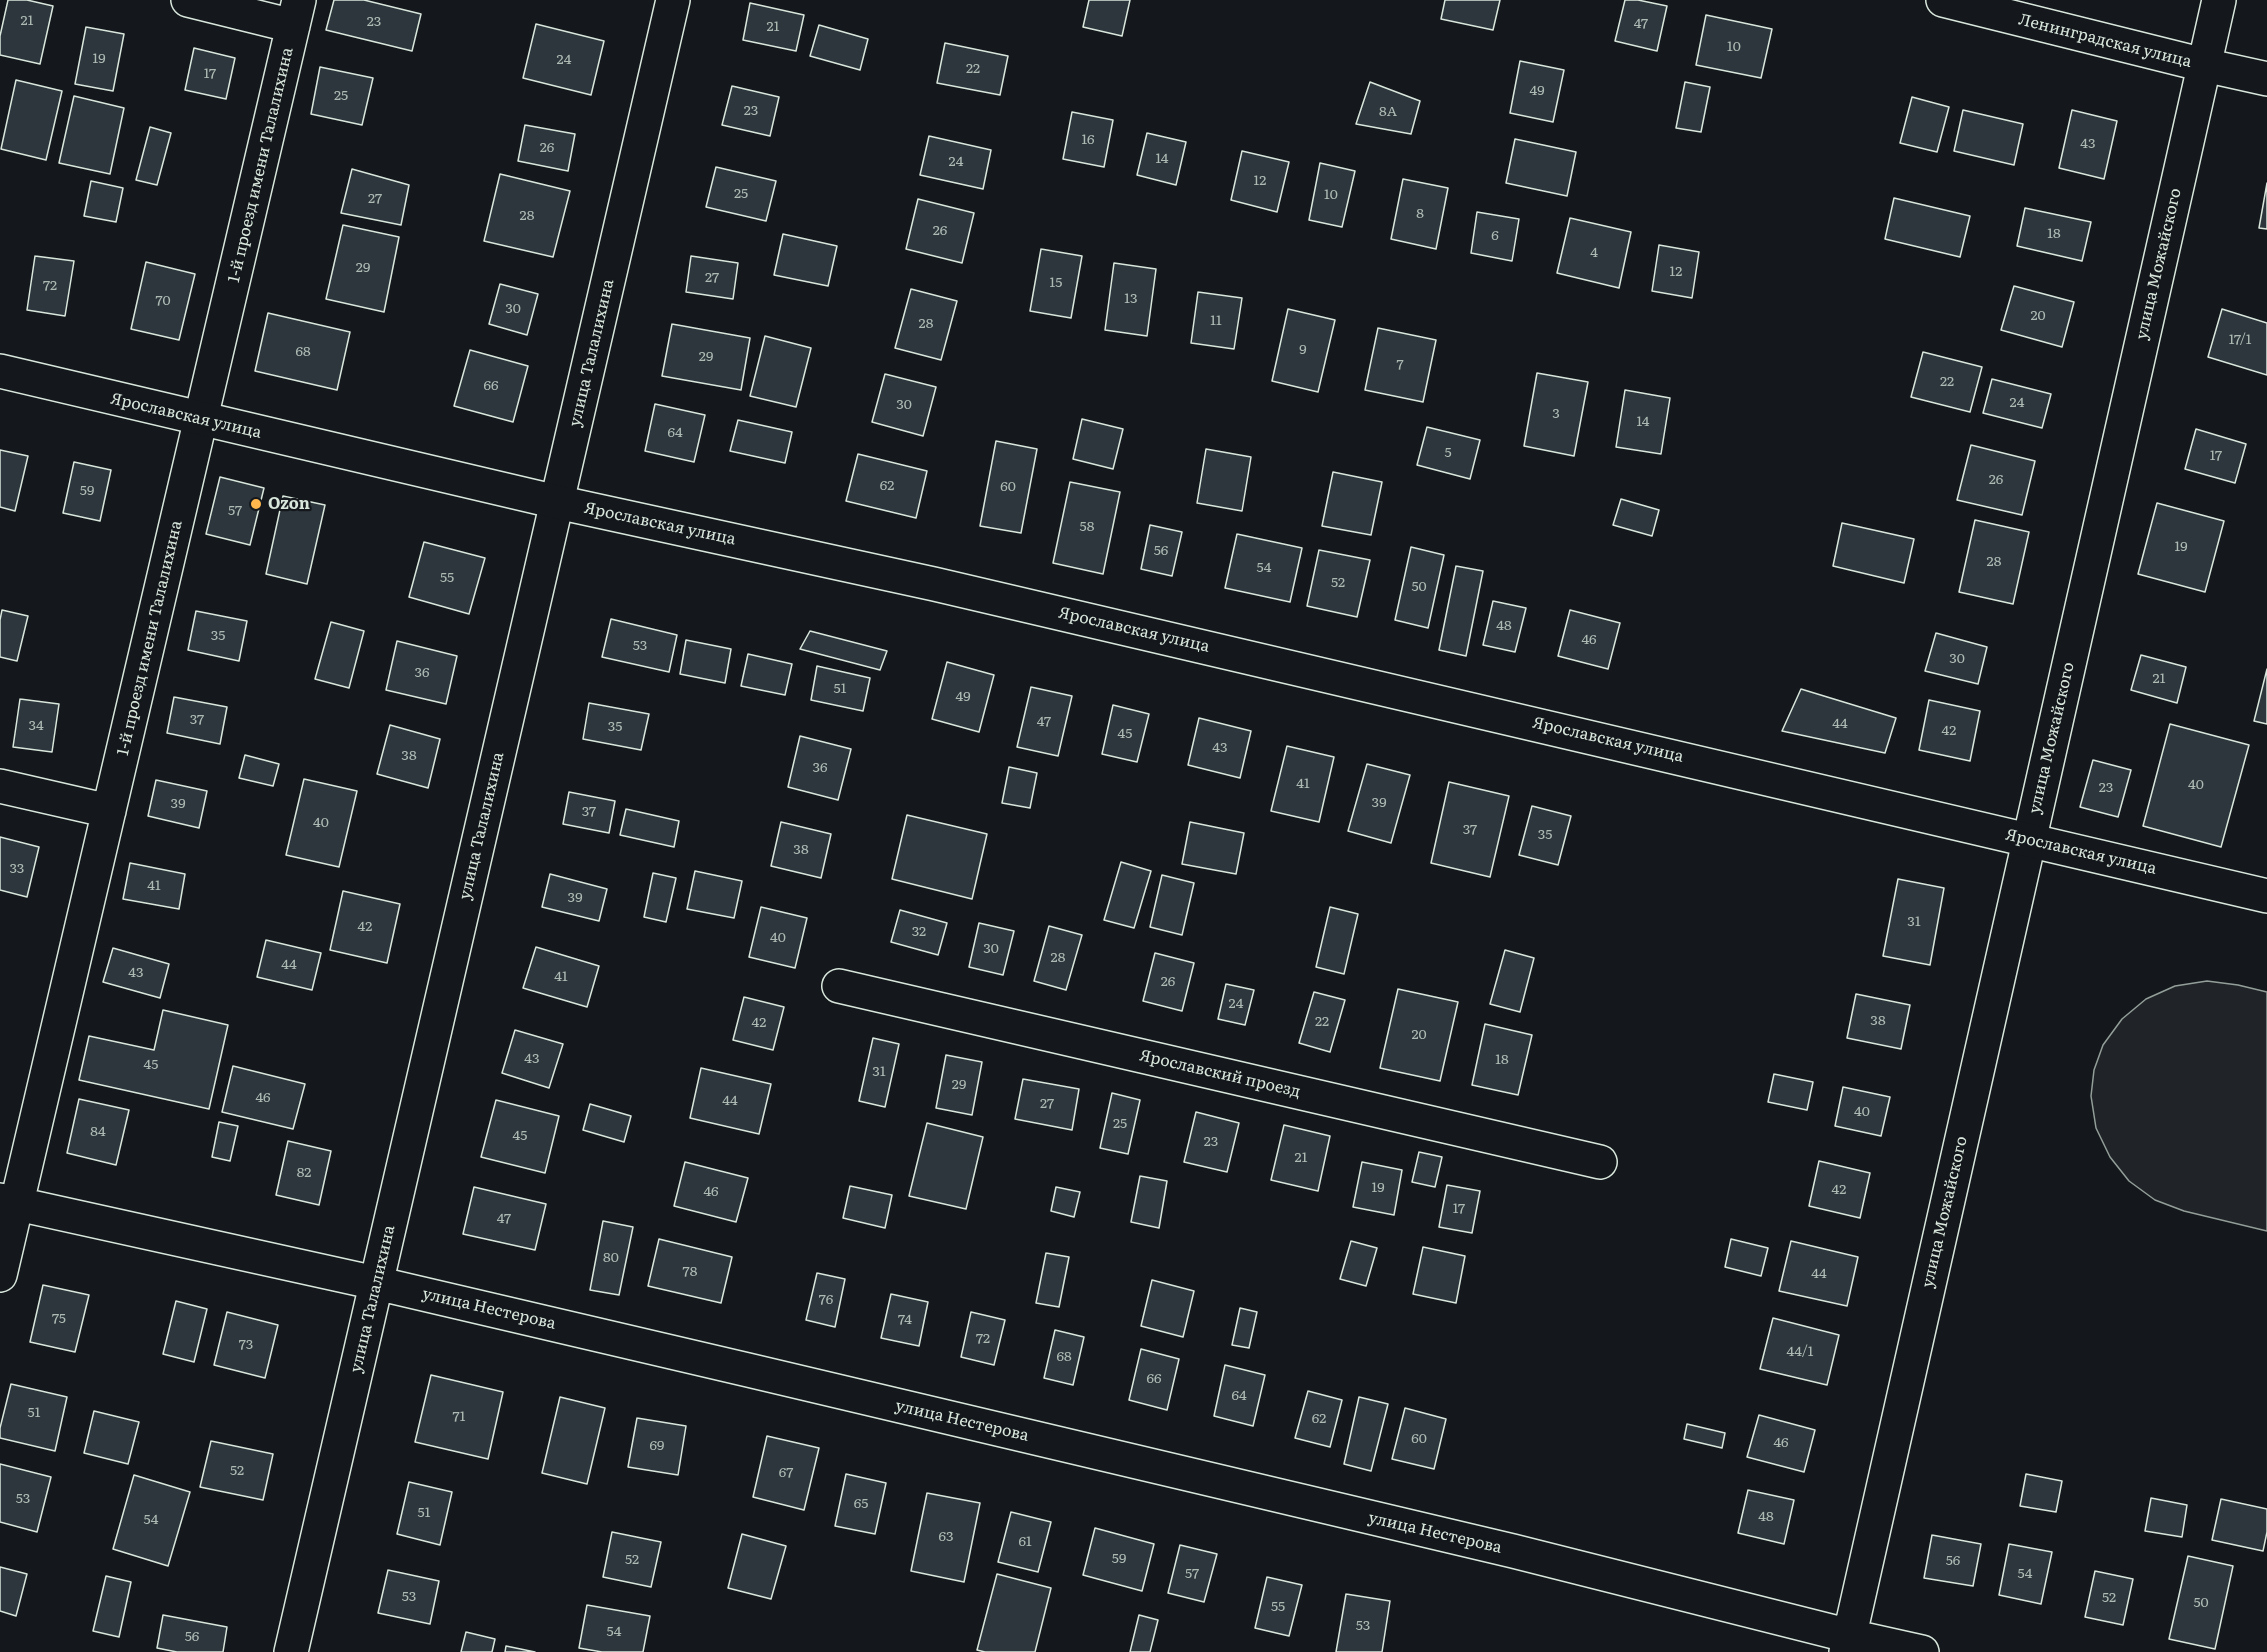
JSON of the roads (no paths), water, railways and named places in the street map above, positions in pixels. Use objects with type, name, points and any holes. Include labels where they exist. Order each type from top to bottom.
[{"type":"street","points":[[188,0],[296,13]]},
{"type":"street","name":"улица Талалихина","points":[[291,1652],[673,0]]},
{"type":"street","name":"Ленинградская улица","points":[[1943,0],[2267,79]]},
{"type":"street","name":"улица Можайского","points":[[1848,1644],[2219,0]]},
{"type":"street","name":"1-й проезд имени Талалихина","points":[[0,1275],[8,1202],[109,811],[296,13]]},
{"type":"street","name":"Ярославская улица","points":[[0,371],[557,502],[934,584],[2267,896]]},
{"type":"street","points":[[0,786],[109,811]]},
{"type":"street","name":"Ярославский проезд","points":[[839,986],[1600,1162]]},
{"type":"street","name":"улица Нестерова","points":[[8,1202],[376,1283],[1514,1551],[1848,1644],[1922,1652]]},
{"type":"place","name":"Ozon","points":[[256,504]]}]
